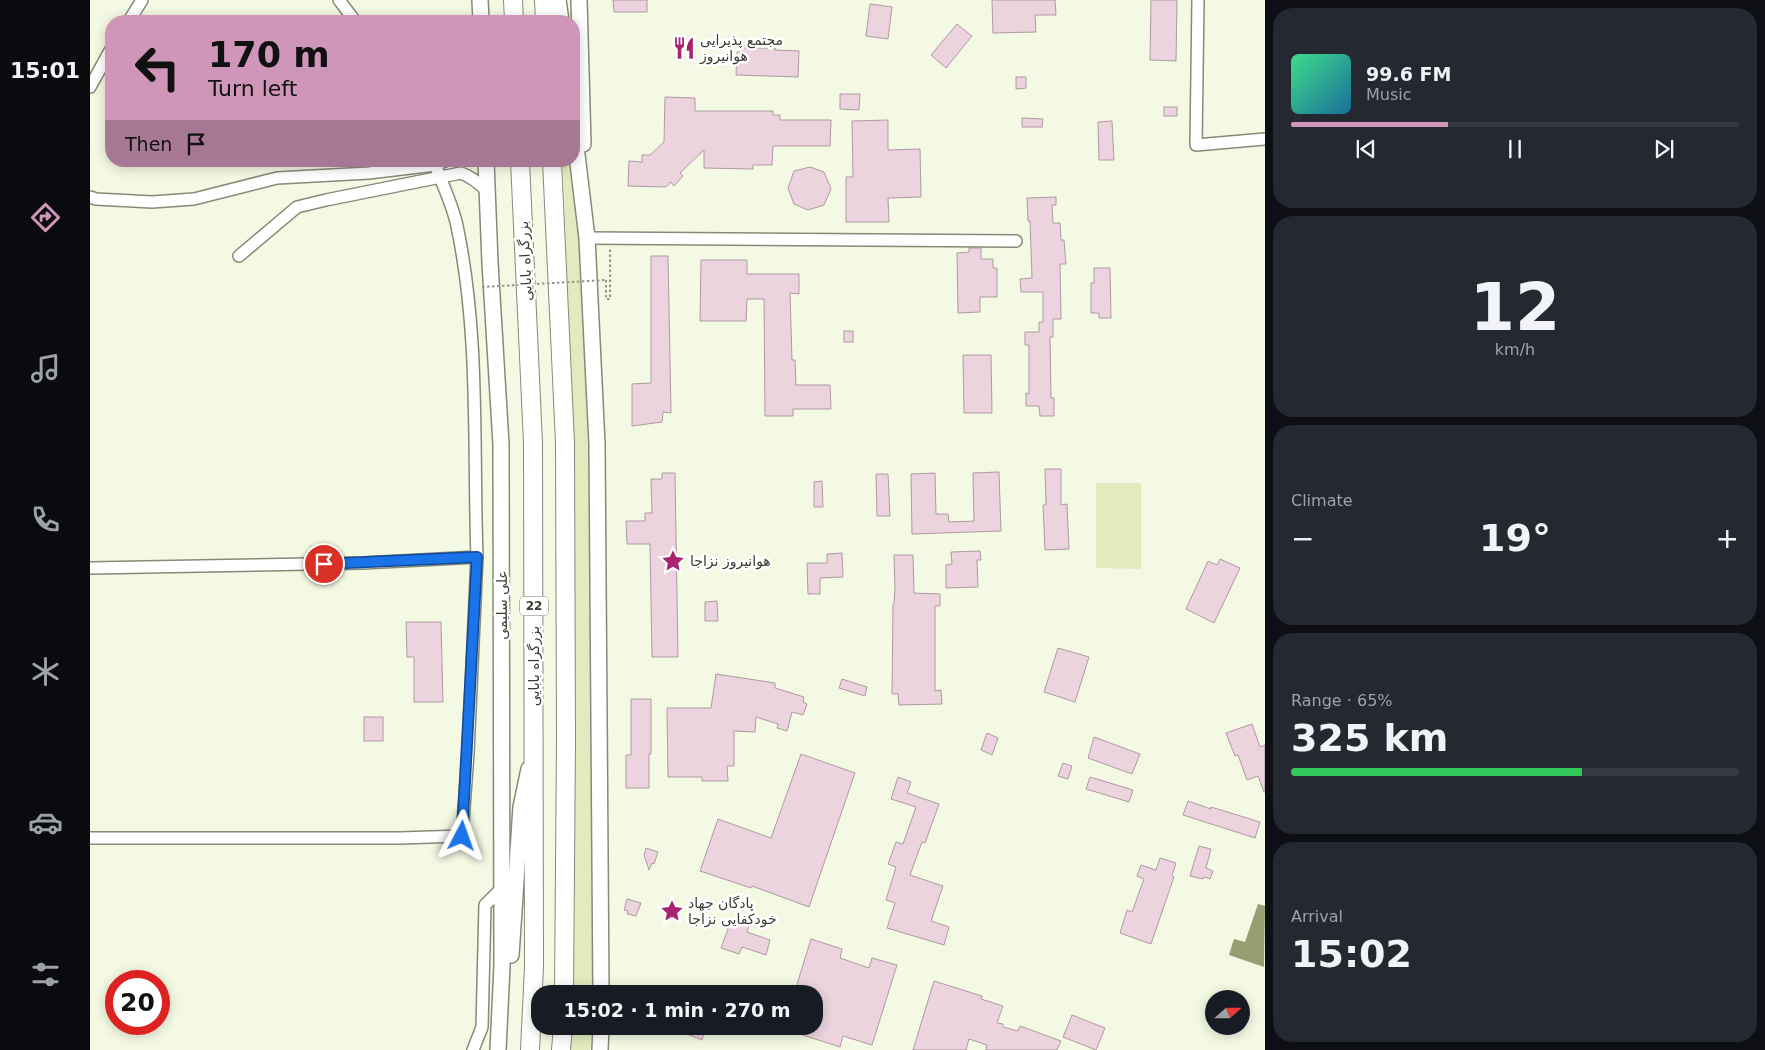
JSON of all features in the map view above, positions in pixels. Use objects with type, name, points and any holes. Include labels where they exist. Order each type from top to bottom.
[{"type":"highway","points":[[513,0],[514,15]]},
{"type":"highway","points":[[544,0],[545,15]]},
{"type":"highway","name":"بزرگراه بابایی","points":[[520,167],[533,443],[534,967],[530,1050]]},
{"type":"highway","name":"22","points":[[552,167],[565,443],[566,798],[564,985]]},
{"type":"highway","points":[[561,1050],[562,1035]]},
{"type":"main road","points":[[480,0],[481,15]]},
{"type":"main road","points":[[558,0],[560,15]]},
{"type":"main road","points":[[578,0],[579,15]]},
{"type":"main road","points":[[580,60],[586,238],[597,444],[601,985]]},
{"type":"main road","name":"علی سلیمی","points":[[486,167],[501,444],[502,966],[498,1050]]},
{"type":"main road","points":[[578,167],[586,238]]},
{"type":"main road","points":[[498,1050],[509,984],[521,807],[535,738]]},
{"type":"main road","points":[[600,1050],[601,1035]]},
{"type":"street","points":[[133,15],[142,0]]},
{"type":"street","points":[[339,0],[350,15]]},
{"type":"street","points":[[1198,0],[1196,145],[1265,139]]},
{"type":"street","points":[[90,86],[105,60]]},
{"type":"street","points":[[90,197],[96,199],[152,202],[194,199],[277,178],[369,173],[407,167]]},
{"type":"street","points":[[90,838],[400,838],[462,836],[477,557],[474,362],[469,294],[457,224],[439,177],[438,167]]},
{"type":"street","points":[[239,256],[297,207],[461,173],[478,182],[488,192]]},
{"type":"street","points":[[586,238],[1016,241]]},
{"type":"street","points":[[90,568],[363,563],[477,557]]},
{"type":"street","points":[[473,1050],[482,1027],[485,905],[502,888]]},
{"type":"path","points":[[482,287],[606,280],[606,299],[610,299],[610,238]]},
{"type":"shaded area","points":[[563,167],[575,167],[578,193],[587,358],[586,408],[590,493],[593,985],[573,985],[575,859],[569,341]]},
{"type":"shaded area","points":[[1096,483],[1141,483],[1141,569],[1096,568]]},
{"type":"shaded area","points":[[1258,904],[1265,906],[1264,967],[1229,955],[1234,939],[1245,942]]},
{"type":"shaded area","points":[[570,1035],[591,1035],[590,1050],[569,1050]]},
{"type":"building","points":[[613,0],[647,0],[647,12],[614,12]]},
{"type":"building","points":[[992,0],[1055,0],[1056,15],[1035,15],[1036,32],[993,33]]},
{"type":"building","points":[[1151,0],[1177,0],[1176,61],[1150,60]]},
{"type":"building","points":[[870,4],[892,7],[888,39],[866,36]]},
{"type":"building","points":[[957,24],[972,36],[946,68],[931,55]]},
{"type":"building","points":[[742,48],[776,48],[775,50],[799,51],[798,77],[736,75],[737,52],[742,52]]},
{"type":"building","points":[[1016,77],[1026,77],[1026,88],[1016,89]]},
{"type":"building","points":[[840,94],[860,94],[859,110],[840,109]]},
{"type":"building","points":[[665,97],[695,98],[695,111],[773,111],[773,115],[780,115],[780,120],[831,120],[830,146],[773,146],[772,165],[753,165],[753,169],[704,168],[704,150],[680,173],[683,176],[674,186],[671,182],[666,187],[628,186],[629,161],[642,162],[642,155],[650,155],[664,142]]},
{"type":"building","points":[[1164,107],[1177,107],[1177,116],[1164,116]]},
{"type":"building","points":[[1022,118],[1043,119],[1042,127],[1022,127]]},
{"type":"building","points":[[888,120],[888,150],[920,149],[921,197],[888,198],[889,222],[846,222],[846,177],[853,177],[852,121]]},
{"type":"building","points":[[1112,121],[1114,160],[1099,160],[1098,122]]},
{"type":"building","points":[[810,167],[824,172],[831,189],[824,205],[808,210],[794,204],[788,188],[794,171]]},
{"type":"building","points":[[1056,197],[1056,205],[1052,205],[1053,223],[1060,223],[1066,264],[1060,264],[1061,319],[1053,319],[1053,337],[1050,337],[1051,398],[1054,398],[1054,416],[1040,416],[1039,406],[1026,406],[1026,393],[1029,394],[1029,345],[1025,345],[1025,332],[1039,332],[1039,322],[1043,322],[1043,292],[1021,292],[1020,279],[1032,278],[1030,221],[1028,221],[1027,198]]},
{"type":"building","points":[[969,248],[981,248],[981,259],[993,259],[993,268],[997,268],[997,297],[980,297],[980,312],[958,313],[957,253],[969,252]]},
{"type":"building","points":[[651,256],[668,256],[671,413],[663,412],[662,422],[632,426],[632,384],[651,383]]},
{"type":"building","points":[[701,260],[747,260],[747,274],[799,274],[799,294],[790,293],[792,360],[795,360],[796,385],[830,385],[831,409],[793,409],[793,416],[765,416],[764,299],[747,299],[746,321],[700,321]]},
{"type":"building","points":[[1094,268],[1110,268],[1111,318],[1099,318],[1099,313],[1091,313],[1091,283],[1094,283]]},
{"type":"building","points":[[844,331],[853,331],[853,342],[844,342]]},
{"type":"building","points":[[963,355],[991,355],[992,413],[964,413]]},
{"type":"building","points":[[1045,469],[1061,469],[1061,505],[1067,504],[1069,549],[1045,550],[1043,505],[1046,505]]},
{"type":"building","points":[[999,472],[1001,531],[912,534],[911,474],[935,473],[936,514],[948,514],[949,522],[974,521],[973,473]]},
{"type":"building","points":[[662,473],[675,473],[678,657],[652,657],[650,544],[627,544],[626,521],[645,521],[645,513],[652,513],[651,479],[662,479]]},
{"type":"building","points":[[876,474],[888,474],[890,516],[877,516]]},
{"type":"building","points":[[822,481],[823,507],[814,507],[814,482]]},
{"type":"building","points":[[980,551],[981,560],[977,560],[978,587],[946,588],[946,565],[952,564],[951,552]]},
{"type":"building","points":[[842,553],[843,577],[820,578],[820,594],[808,594],[807,563],[827,563],[827,554]]},
{"type":"building","points":[[894,555],[913,555],[914,593],[940,594],[940,606],[935,606],[935,691],[941,690],[942,704],[899,705],[898,694],[892,694]]},
{"type":"building","points":[[1220,559],[1240,568],[1214,623],[1186,609],[1208,561],[1217,565]]},
{"type":"building","points":[[717,601],[718,621],[705,621],[705,602]]},
{"type":"building","points":[[406,622],[441,622],[443,702],[414,702],[414,657],[407,657]]},
{"type":"building","points":[[1058,648],[1089,657],[1075,702],[1044,692]]},
{"type":"building","points":[[716,674],[775,683],[775,688],[804,697],[803,702],[807,704],[803,715],[792,712],[787,731],[777,728],[778,724],[756,717],[755,732],[734,731],[734,766],[727,766],[728,781],[702,781],[702,777],[668,777],[667,708],[711,708]]},
{"type":"building","points":[[842,679],[867,687],[865,696],[839,688]]},
{"type":"building","points":[[631,699],[651,699],[649,788],[626,788],[626,755],[631,755]]},
{"type":"building","points":[[364,717],[383,717],[383,741],[364,741]]},
{"type":"building","points":[[1252,724],[1260,747],[1265,745],[1265,792],[1258,776],[1247,780],[1238,755],[1235,756],[1226,733]]},
{"type":"building","points":[[987,733],[998,738],[992,755],[981,750]]},
{"type":"building","points":[[1094,737],[1140,754],[1132,774],[1088,758]]},
{"type":"building","points":[[801,754],[855,773],[809,907],[752,886],[751,888],[700,871],[718,819],[771,838]]},
{"type":"building","points":[[1063,763],[1072,766],[1068,779],[1058,776]]},
{"type":"building","points":[[898,777],[911,782],[907,793],[939,804],[925,843],[922,842],[910,875],[943,886],[931,921],[949,927],[944,945],[887,928],[895,903],[886,900],[896,867],[888,864],[896,842],[903,844],[916,807],[891,799]]},
{"type":"building","points":[[1090,777],[1133,790],[1129,802],[1086,789]]},
{"type":"building","points":[[1188,801],[1260,822],[1255,838],[1183,815]]},
{"type":"building","points":[[1199,846],[1211,849],[1206,868],[1213,871],[1210,879],[1190,876]]},
{"type":"building","points":[[646,848],[658,852],[654,864],[652,863],[649,870],[644,855]]},
{"type":"building","points":[[1160,858],[1176,863],[1172,876],[1174,877],[1151,944],[1120,933],[1127,910],[1132,912],[1144,879],[1137,876],[1141,865],[1156,870]]},
{"type":"building","points":[[627,899],[641,903],[636,916],[627,914],[628,911],[624,910]]},
{"type":"building","points":[[728,919],[749,926],[747,932],[770,940],[766,955],[742,947],[739,954],[721,948],[728,929],[725,928]]},
{"type":"building","points":[[811,939],[842,949],[840,958],[869,968],[872,958],[897,965],[872,1045],[843,1036],[840,1047],[803,1035],[823,1035],[823,985],[797,985]]},
{"type":"building","points":[[934,981],[982,996],[981,999],[1003,1006],[997,1023],[1003,1024],[1003,1027],[1018,1031],[1020,1026],[1061,1041],[1057,1050],[986,1050],[987,1045],[969,1039],[966,1050],[913,1050]]},
{"type":"building","points":[[1072,1015],[1105,1028],[1096,1050],[1063,1037]]},
{"type":"building","points":[[689,1035],[703,1035],[702,1040]]},
{"type":"place","name":"مجتمع پذیرایی هوانیروز","points":[[684,48]]},
{"type":"place","name":"هوانیروز نزاجا","points":[[673,561]]},
{"type":"place","name":"پادگان جهاد خودکفایی نزاجا","points":[[672,911]]},
{"type":"route","points":[[324,564],[477,557],[468,753],[462,836]]}]
